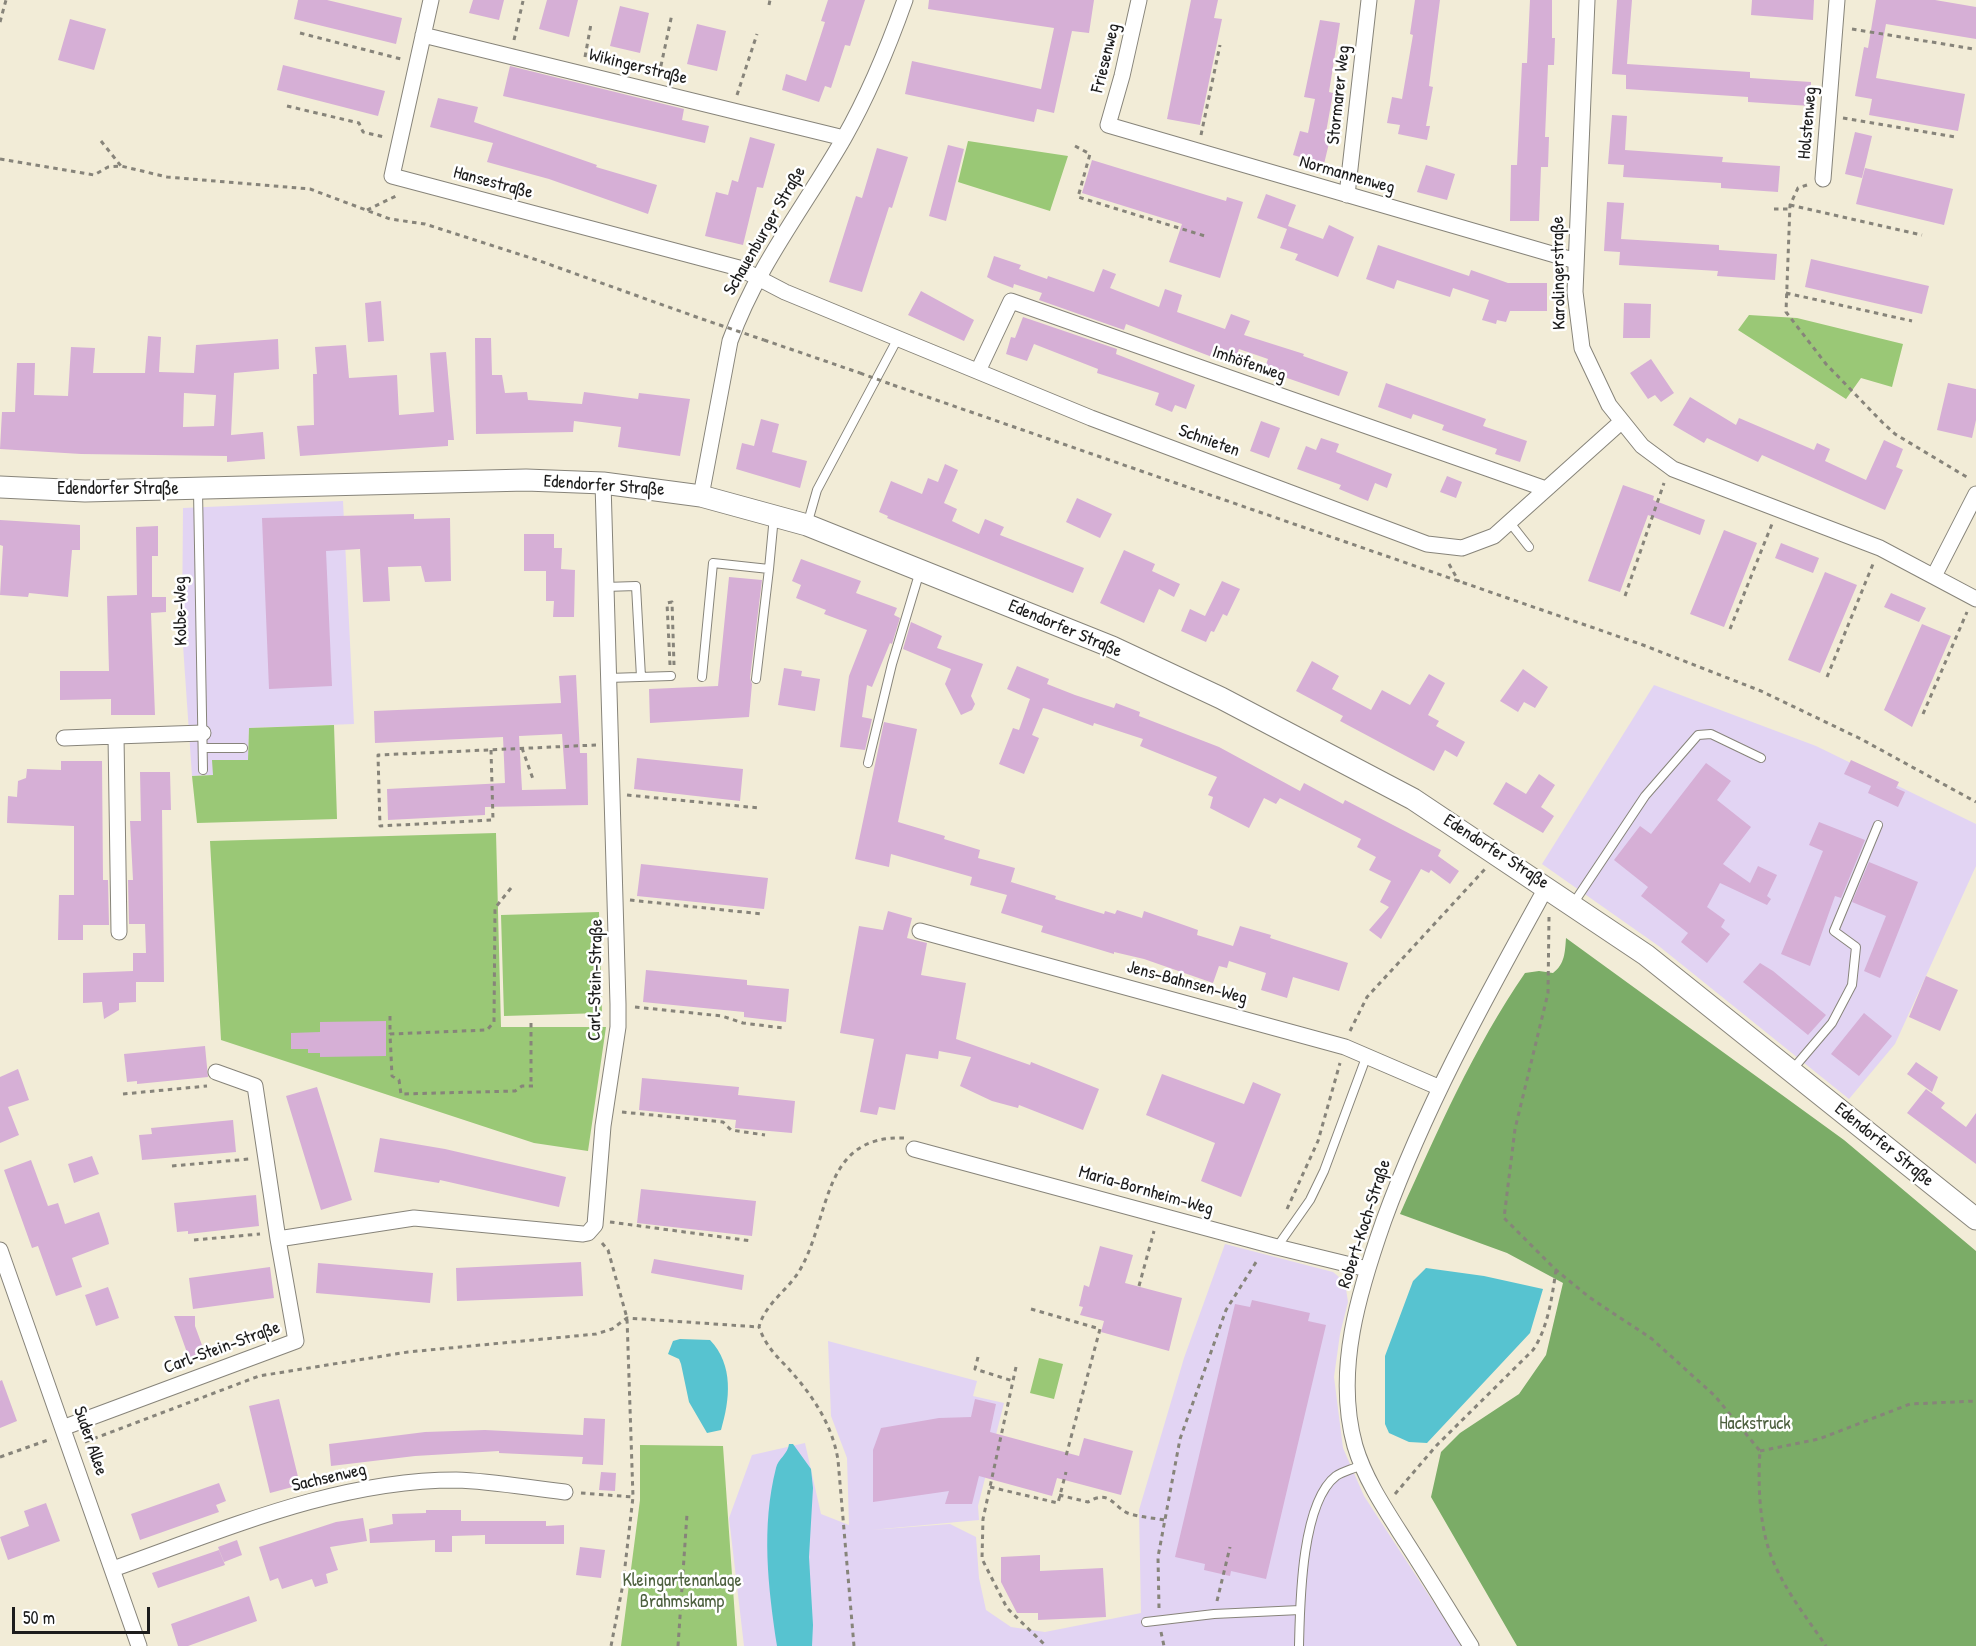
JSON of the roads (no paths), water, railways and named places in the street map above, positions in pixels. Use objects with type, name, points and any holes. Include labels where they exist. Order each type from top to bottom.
[{"type":"street","name":"Hansestraße","points":[[431,0],[392,176],[739,268],[757,278]]},
{"type":"street","name":"Schauenburger Straße","points":[[701,496],[730,340],[757,278],[843,138],[876,76],[905,0]]},
{"type":"street","name":"Friesenweg","points":[[1108,125],[1139,0]]},
{"type":"street","name":"Stormarer Weg","points":[[1347,195],[1369,0]]},
{"type":"street","name":"Karolingerstraße","points":[[1587,0],[1576,261],[1577,320],[1582,348],[1596,381],[1621,422],[1642,446],[1670,467],[1704,483],[1880,548],[1975,598]]},
{"type":"street","name":"Holstenweg","points":[[1822,178],[1837,0]]},
{"type":"street","name":"Wikingerstraße","points":[[423,35],[843,138]]},
{"type":"street","name":"Normannenweg","points":[[1108,125],[1576,261]]},
{"type":"street","name":"Schnieten","points":[[757,278],[785,292],[1091,418],[1427,544],[1455,548],[1470,547],[1484,542],[1511,524],[1546,489],[1621,422]]},
{"type":"street","name":"Imhöfenweg","points":[[978,371],[1011,302],[1546,489]]},
{"type":"street","name":"Edendorfer Straße","points":[[0,487],[85,491],[526,480],[603,483],[701,496],[807,525],[1112,647],[1221,698],[1413,799],[1547,886],[1646,955],[1976,1219]]},
{"type":"street","name":"Carl-Stein-Straße","points":[[278,1236],[414,1218],[583,1234],[594,1225],[605,1111],[618,1027],[603,483]]},
{"type":"street","points":[[1934,576],[1976,494]]},
{"type":"street","points":[[64,738],[116,736],[203,740]]},
{"type":"street","points":[[116,736],[119,932]]},
{"type":"street","name":"Robert-Koch-Straße","points":[[1471,1646],[1384,1507],[1362,1465],[1353,1434],[1346,1395],[1349,1350],[1367,1269],[1399,1181],[1438,1087],[1547,886]]},
{"type":"street","name":"Jens-Bahnsen-Weg","points":[[920,931],[1345,1047],[1438,1087]]},
{"type":"street","name":"Carl-Stein-Straße","points":[[66,1432],[296,1341],[255,1086],[216,1072]]},
{"type":"street","name":"Maria-Bornheim-Weg","points":[[914,1149],[1272,1246],[1367,1269]]},
{"type":"street","name":"Suder Allee","points":[[0,1250],[140,1646]]},
{"type":"street","name":"Sachsenweg","points":[[112,1569],[285,1508],[385,1485],[456,1480],[565,1492]]},
{"type":"lane","points":[[807,525],[817,490],[898,338]]},
{"type":"lane","name":"Kolbe-Weg","points":[[198,489],[203,770]]},
{"type":"lane","points":[[756,679],[774,515]]},
{"type":"lane","points":[[1511,524],[1529,547]]},
{"type":"lane","points":[[702,673],[713,563],[769,569]]},
{"type":"lane","points":[[868,763],[892,664],[921,570]]},
{"type":"lane","points":[[605,587],[636,586],[641,676]]},
{"type":"lane","points":[[607,678],[671,676]]},
{"type":"lane","points":[[1573,904],[1645,795],[1698,735],[1711,734],[1761,758]]},
{"type":"lane","points":[[203,740],[243,748]]},
{"type":"lane","points":[[1791,1071],[1832,1023],[1852,985],[1856,947],[1834,931],[1878,825]]},
{"type":"lane","points":[[1272,1246],[1310,1200],[1328,1162],[1367,1055]]},
{"type":"lane","points":[[1299,1646],[1301,1584],[1317,1500],[1336,1476],[1362,1465]]},
{"type":"lane","points":[[1146,1622],[1214,1614],[1300,1610]]},
{"type":"water","points":[[1426,1268],[1484,1276],[1543,1289],[1530,1333],[1427,1443],[1409,1442],[1389,1433],[1385,1424],[1385,1356],[1413,1281]]},
{"type":"water","points":[[680,1339],[710,1340],[723,1360],[728,1395],[721,1430],[707,1433],[689,1402],[679,1359],[668,1354],[673,1341]]},
{"type":"water","points":[[789,1444],[793,1444],[811,1469],[813,1488],[809,1557],[812,1646],[777,1646],[771,1602],[767,1535],[771,1490],[776,1468]]},
{"type":"park label","name":"Hackstruck","points":[[1755,1424]]},
{"type":"park label","name":"Kleingartenanlage Brahmskamp","points":[[682,1591]]}]
